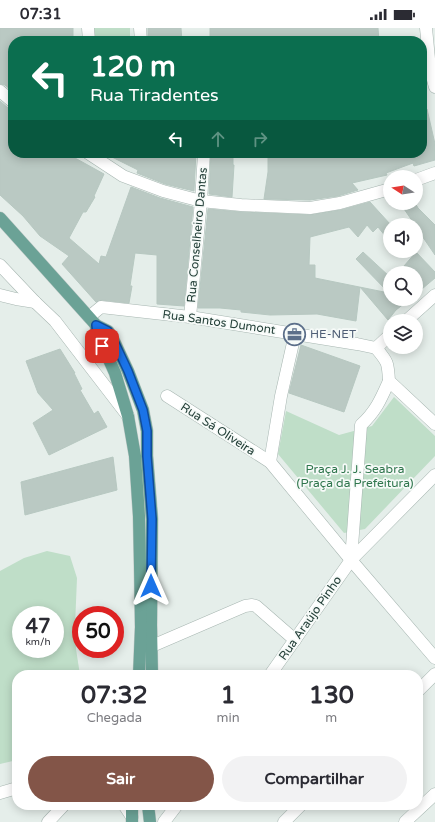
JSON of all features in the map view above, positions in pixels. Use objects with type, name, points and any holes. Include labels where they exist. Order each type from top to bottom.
[{"type":"main road","points":[[0,218],[93,321],[108,331],[113,339],[128,371],[143,410],[147,431],[144,501]]},
{"type":"main road","points":[[93,321],[97,336],[115,373],[128,416],[144,501],[152,519],[146,646],[140,670]]},
{"type":"main road","points":[[146,646],[151,670]]},
{"type":"main road","points":[[149,810],[150,822]]},
{"type":"street","points":[[427,42],[429,69],[435,87]]},
{"type":"street","points":[[0,91],[8,98]]},
{"type":"street","points":[[96,158],[123,176],[163,191],[201,201],[241,205],[310,208],[340,203],[383,191]]},
{"type":"street","name":"Rua Conselheiro Dantas","points":[[190,317],[204,158]]},
{"type":"street","points":[[423,177],[435,173]]},
{"type":"street","points":[[0,264],[55,321],[128,416]]},
{"type":"street","points":[[0,295],[35,302]]},
{"type":"street","points":[[414,314],[435,295]]},
{"type":"street","name":"Rua Santos Dumont","points":[[93,321],[100,307],[190,317],[376,348]]},
{"type":"street","points":[[270,462],[281,396],[294,334]]},
{"type":"street","points":[[351,560],[361,425],[370,417],[379,404],[389,381],[388,365],[385,358],[376,348],[383,342]]},
{"type":"street","points":[[389,381],[435,424]]},
{"type":"street","name":"Rua Sá Oliveira","points":[[166,396],[270,462],[435,658]]},
{"type":"street","name":"Rua Araújo Pinho","points":[[274,670],[351,560],[435,475]]},
{"type":"street","points":[[146,646],[245,606],[252,605],[256,606],[295,640]]},
{"type":"street","points":[[423,686],[435,674]]},
{"type":"street","points":[[0,793],[12,789]]},
{"type":"street","points":[[423,807],[435,794]]},
{"type":"street","points":[[48,822],[59,810]]},
{"type":"street","points":[[127,810],[132,820]]},
{"type":"street","points":[[164,822],[173,810]]},
{"type":"street","points":[[284,822],[296,810]]},
{"type":"street","points":[[409,822],[420,810]]},
{"type":"green space","points":[[94,28],[130,28],[130,36],[94,36]]},
{"type":"green space","name":"Praça J. J. Seabra (Praça da Prefeitura)","points":[[394,397],[435,436],[435,456],[365,529],[344,533],[278,454],[286,411],[339,435],[372,426]]},
{"type":"green space","points":[[47,551],[70,556],[77,578],[76,606],[72,606],[72,658],[77,658],[79,670],[12,670],[12,761],[0,764],[0,571],[24,558]]},
{"type":"building","points":[[0,28],[73,28],[73,36],[8,36],[8,88],[0,84]]},
{"type":"building","points":[[148,28],[181,28],[182,36],[148,36]]},
{"type":"building","points":[[210,28],[378,28],[379,36],[210,36]]},
{"type":"building","points":[[0,101],[8,108],[8,158],[75,158],[104,174],[94,196],[95,197],[86,212],[83,212],[69,238],[99,264],[101,256],[106,257],[131,187],[160,198],[193,207],[184,306],[157,304],[157,255],[135,253],[129,303],[102,300],[96,302],[62,264],[69,256],[40,236],[23,216],[0,195]]},
{"type":"building","points":[[427,109],[435,144],[435,160],[414,166],[413,163],[394,170],[383,170],[383,176],[352,183],[358,190],[338,196],[310,200],[264,199],[268,172],[268,158],[427,158]]},
{"type":"building","points":[[114,158],[196,158],[194,191],[165,184],[137,173],[138,170]]},
{"type":"building","points":[[211,158],[233,158],[232,197],[209,194]]},
{"type":"building","points":[[370,202],[385,218],[383,218],[383,233],[378,227],[373,232],[367,225],[358,237],[349,227],[310,237],[309,265],[315,265],[315,278],[360,287],[356,321],[317,314],[270,315],[241,312],[241,310],[198,308],[208,209],[310,215],[341,210]]},
{"type":"building","points":[[405,210],[420,210],[435,225],[435,255],[423,237],[423,218],[410,218]]},
{"type":"building","points":[[363,252],[383,271],[383,287],[356,259]]},
{"type":"building","points":[[411,258],[422,258],[435,272],[435,278],[423,288],[423,266],[404,266]]},
{"type":"building","points":[[360,287],[383,292],[383,306],[401,306],[393,314],[383,314]]},
{"type":"building","points":[[301,345],[360,366],[344,412],[289,393]]},
{"type":"building","points":[[60,349],[75,373],[82,389],[80,390],[94,414],[98,411],[107,427],[49,455],[33,423],[53,410],[38,393],[26,361]]},
{"type":"building","points":[[113,457],[117,490],[25,515],[21,482]]},
{"type":"place","name":"HE-NET","points":[[295,334]]},
{"type":"route","points":[[102,346],[97,336],[96,325],[108,331],[113,339],[128,371],[143,410],[147,431],[147,456],[152,519],[151,586]]}]
